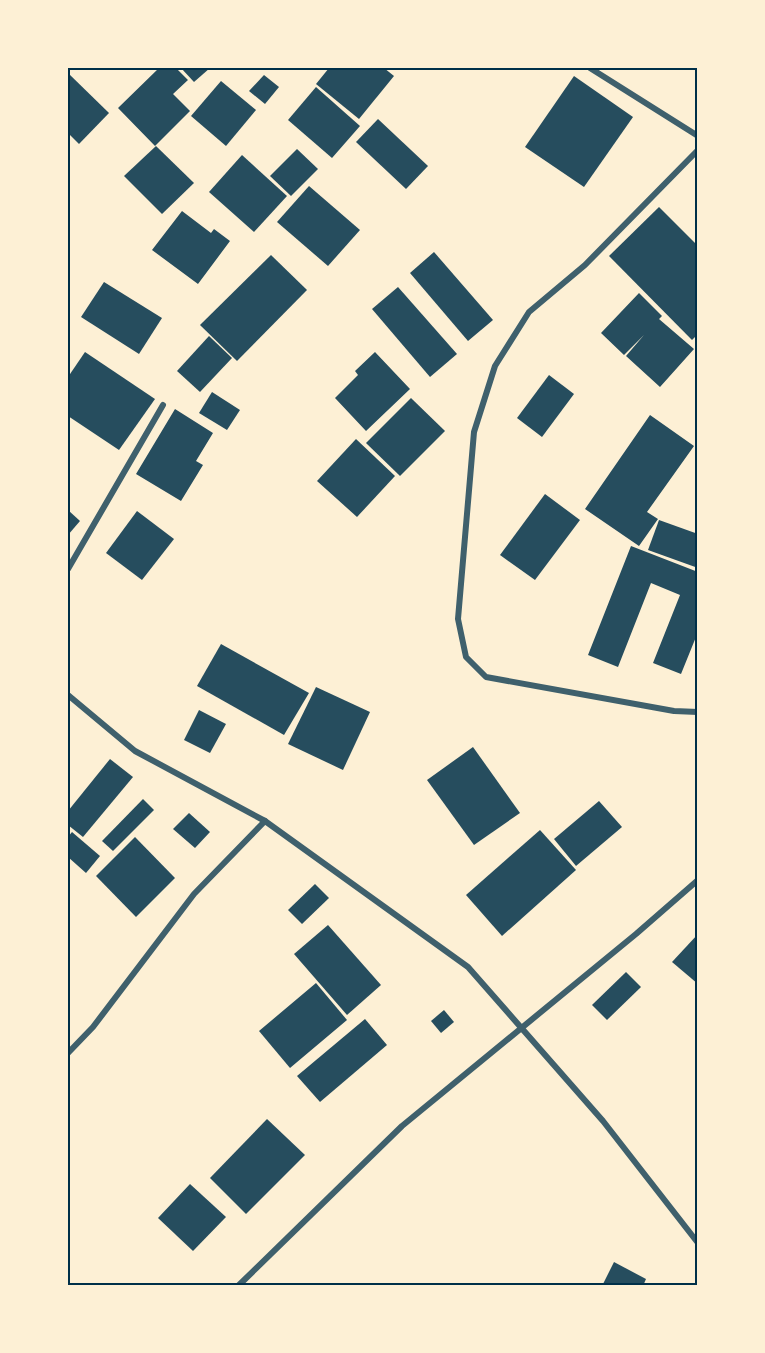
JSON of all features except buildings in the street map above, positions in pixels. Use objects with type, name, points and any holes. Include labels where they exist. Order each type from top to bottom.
[{"type":"street","points":[[590,68],[698,136]]},
{"type":"street","points":[[698,150],[585,265],[529,312],[495,366],[474,432],[458,620],[466,657],[486,677],[674,711],[698,712]]},
{"type":"street","points":[[68,569],[163,405]]},
{"type":"street","points":[[68,695],[135,751],[265,821],[468,967],[603,1121],[698,1243]]},
{"type":"street","points":[[68,1053],[93,1027],[194,894],[265,821]]},
{"type":"street","points":[[238,1286],[402,1125],[636,934],[698,880]]}]
